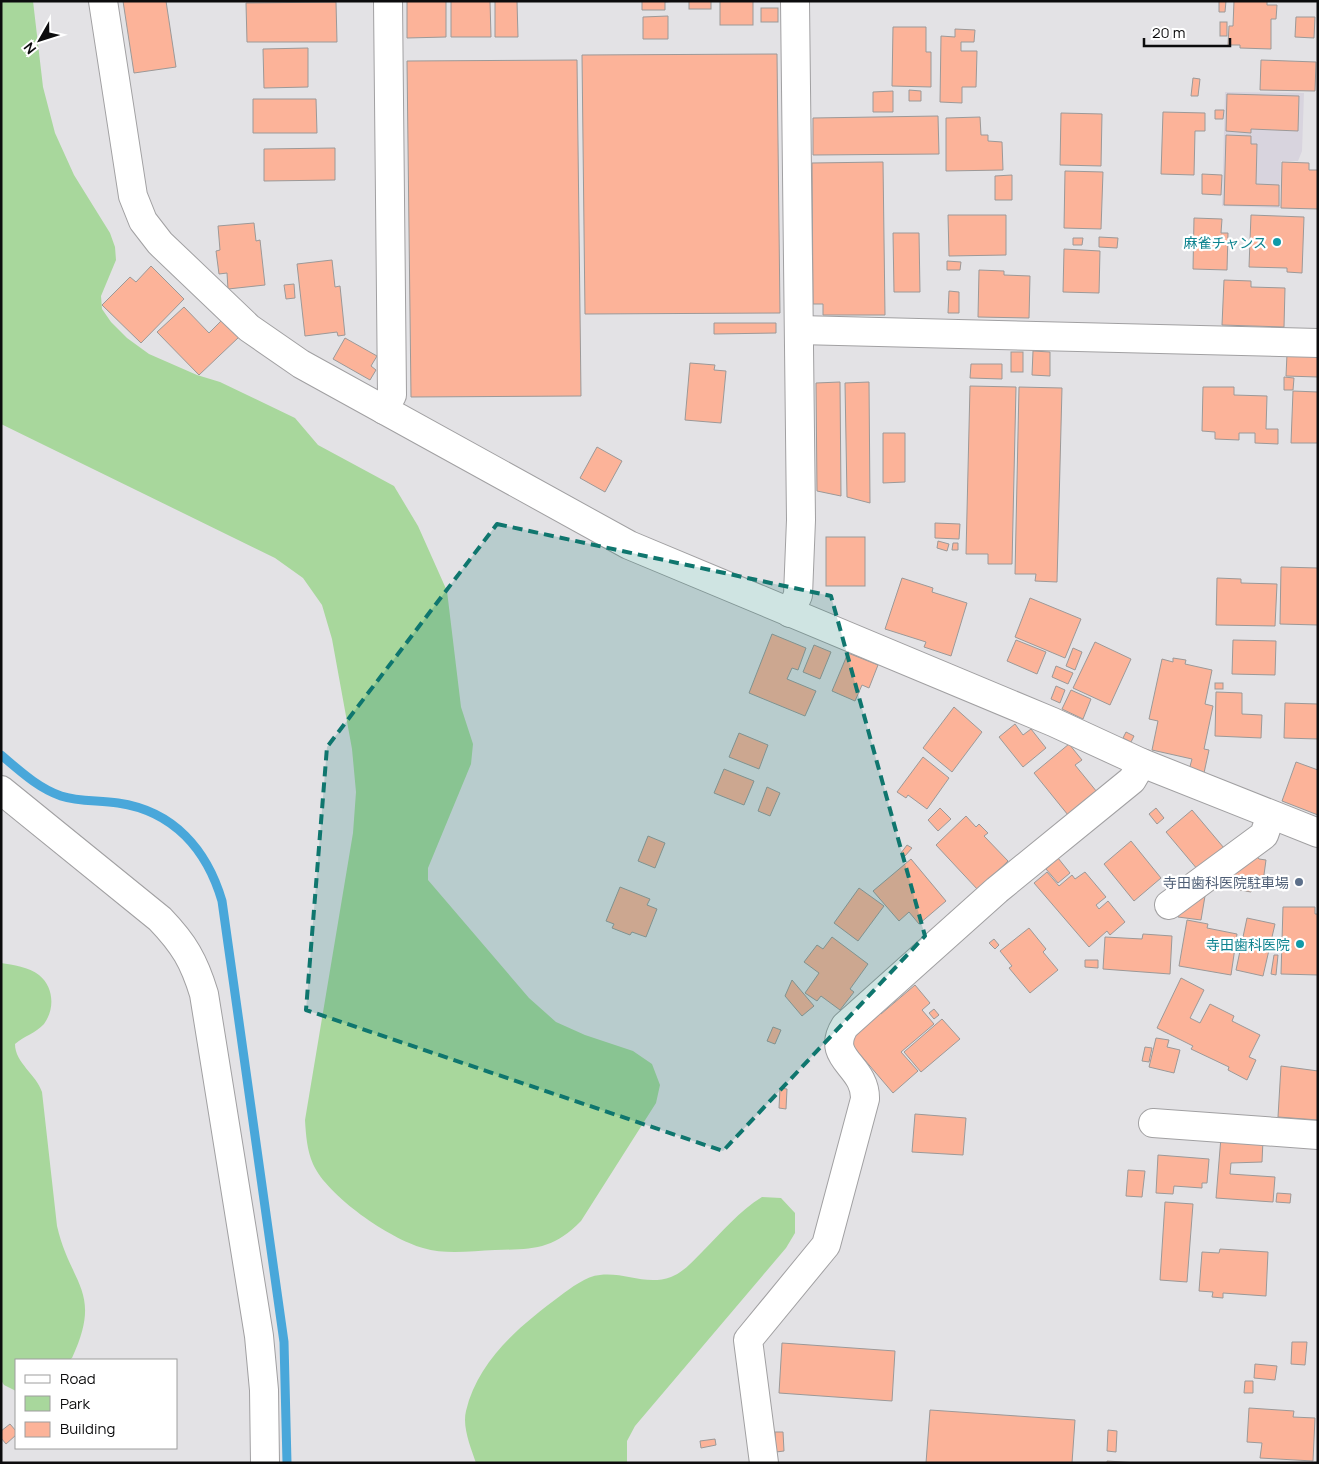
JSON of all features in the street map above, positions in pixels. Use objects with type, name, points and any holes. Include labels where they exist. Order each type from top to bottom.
[{"type":"street","points":[[103,1],[132,196],[143,222],[160,243],[249,328],[301,364],[629,545],[1052,722],[1142,763],[1318,833]]},
{"type":"street","points":[[384,410],[392,395],[388,1]]},
{"type":"street","points":[[790,613],[798,595],[801,520],[795,1]]},
{"type":"street","points":[[798,330],[1318,343]]},
{"type":"street","points":[[764,1463],[748,1340],[818,1257],[830,1232],[864,1099],[865,1087],[838,1047],[839,1036],[845,1026],[997,890],[1132,780],[1142,763]]},
{"type":"street","points":[[1,790],[160,919],[181,940],[196,966],[204,994],[259,1336],[264,1390],[265,1463]]},
{"type":"street","points":[[1169,905],[1264,835],[1271,815]]},
{"type":"street","points":[[1153,1122],[1318,1135]]},
{"type":"highlighted area","points":[[497,524],[831,596],[925,936],[723,1151],[306,1010],[327,747]]},
{"type":"shaded area","points":[[1225,92],[1304,93],[1302,151],[1298,161],[1281,161],[1280,208],[1222,206]]},
{"type":"green space","points":[[1,1],[33,1],[43,87],[55,133],[74,175],[110,233],[115,247],[116,260],[101,296],[102,309],[111,322],[127,338],[149,354],[197,375],[220,382],[295,418],[318,445],[394,486],[418,526],[447,591],[461,707],[473,744],[471,764],[428,868],[428,880],[529,998],[556,1022],[585,1035],[633,1051],[652,1064],[660,1085],[656,1103],[581,1221],[571,1231],[552,1243],[532,1248],[468,1252],[450,1252],[423,1248],[394,1236],[361,1215],[331,1189],[313,1164],[306,1137],[305,1120],[353,833],[356,792],[352,749],[332,639],[322,605],[303,578],[275,558],[1,424]]},
{"type":"green space","points":[[1,963],[35,972],[44,980],[50,992],[50,1012],[44,1024],[15,1044],[18,1057],[42,1092],[57,1226],[63,1246],[81,1289],[85,1303],[85,1318],[81,1336],[72,1358],[15,1359],[15,1390],[4,1385],[1,1380]]},
{"type":"green space","points":[[762,1197],[781,1198],[795,1213],[795,1233],[786,1248],[635,1426],[627,1441],[627,1463],[476,1463],[466,1431],[466,1411],[480,1376],[503,1345],[516,1332],[560,1296],[589,1278],[600,1275],[618,1275],[653,1280],[676,1275],[692,1262],[738,1215]]},
{"type":"building","points":[[123,1],[166,1],[176,67],[134,73]]},
{"type":"building","points":[[407,1],[446,1],[446,37],[407,38]]},
{"type":"building","points":[[451,1],[490,1],[491,37],[451,37]]},
{"type":"building","points":[[495,1],[517,1],[518,37],[495,37]]},
{"type":"building","points":[[642,1],[677,1],[665,2],[665,10],[642,10]]},
{"type":"building","points":[[689,1],[711,1],[711,9],[689,9]]},
{"type":"building","points":[[720,1],[753,1],[753,25],[720,25]]},
{"type":"building","points":[[1219,1],[1226,1],[1225,12],[1219,12]]},
{"type":"building","points":[[1234,1],[1267,1],[1267,5],[1277,5],[1276,19],[1271,19],[1271,49],[1240,48],[1240,45],[1228,45],[1229,26],[1233,26]]},
{"type":"building","points":[[336,2],[337,42],[247,42],[246,3]]},
{"type":"building","points":[[761,8],[778,8],[778,22],[761,22]]},
{"type":"building","points":[[668,16],[668,39],[643,39],[643,17]]},
{"type":"building","points":[[1296,17],[1315,17],[1314,38],[1295,37]]},
{"type":"building","points":[[1220,22],[1227,22],[1227,36],[1220,36]]},
{"type":"building","points":[[893,27],[926,27],[926,52],[931,52],[931,87],[892,86]]},
{"type":"building","points":[[955,29],[975,30],[974,42],[961,42],[961,51],[977,51],[976,87],[962,87],[962,103],[940,102],[941,36],[955,37]]},
{"type":"building","points":[[308,48],[308,87],[264,88],[263,49]]},
{"type":"building","points":[[777,54],[780,313],[585,314],[582,55]]},
{"type":"building","points":[[577,60],[581,396],[411,397],[407,61]]},
{"type":"building","points":[[1261,60],[1316,62],[1315,91],[1260,90]]},
{"type":"building","points":[[1193,78],[1200,79],[1198,96],[1191,96]]},
{"type":"building","points":[[909,90],[921,91],[921,101],[909,101]]},
{"type":"building","points":[[893,91],[893,112],[873,112],[873,92]]},
{"type":"building","points":[[1227,94],[1299,96],[1298,131],[1251,129],[1251,133],[1226,131]]},
{"type":"building","points":[[253,99],[316,99],[317,133],[253,133]]},
{"type":"building","points":[[1215,110],[1224,110],[1223,119],[1215,119]]},
{"type":"building","points":[[1163,112],[1205,113],[1205,131],[1195,131],[1194,175],[1161,174]]},
{"type":"building","points":[[1061,113],[1102,114],[1101,166],[1060,165]]},
{"type":"building","points":[[938,116],[939,154],[813,155],[813,118]]},
{"type":"building","points":[[980,117],[981,135],[988,135],[988,141],[1002,142],[1003,170],[946,171],[946,118]]},
{"type":"building","points":[[1226,135],[1251,136],[1251,144],[1257,144],[1256,184],[1279,185],[1279,206],[1224,205]]},
{"type":"building","points":[[335,148],[335,180],[264,181],[264,149]]},
{"type":"building","points":[[883,162],[885,315],[823,315],[823,304],[813,304],[812,163]]},
{"type":"building","points":[[1282,162],[1309,163],[1309,170],[1318,170],[1318,209],[1281,208]]},
{"type":"building","points":[[1065,171],[1103,172],[1101,229],[1064,228]]},
{"type":"building","points":[[1202,174],[1222,175],[1221,195],[1202,194]]},
{"type":"building","points":[[1012,175],[1012,200],[995,200],[995,176]]},
{"type":"building","points":[[948,215],[1006,215],[1006,255],[949,256]]},
{"type":"building","name":"麻雀チャンス","points":[[1251,215],[1304,217],[1302,273],[1287,272],[1287,268],[1249,267]]},
{"type":"building","points":[[1194,218],[1222,219],[1221,233],[1228,233],[1227,270],[1193,269]]},
{"type":"building","points":[[254,223],[256,241],[260,240],[265,285],[228,289],[227,273],[219,274],[216,251],[220,250],[218,226]]},
{"type":"building","points":[[893,233],[919,233],[920,292],[894,292]]},
{"type":"building","points":[[1099,237],[1118,238],[1117,248],[1099,247]]},
{"type":"building","points":[[1073,238],[1083,238],[1082,245],[1073,245]]},
{"type":"building","points":[[1064,249],[1100,251],[1099,293],[1063,292]]},
{"type":"building","points":[[332,260],[335,287],[340,286],[345,335],[338,336],[337,332],[305,336],[297,264]]},
{"type":"building","points":[[947,261],[961,262],[960,270],[947,270]]},
{"type":"building","points":[[151,266],[184,299],[141,343],[102,305],[130,277],[136,282]]},
{"type":"building","points":[[979,270],[1004,271],[1004,275],[1030,276],[1029,318],[978,317]]},
{"type":"building","points":[[1224,280],[1251,281],[1251,287],[1285,288],[1284,327],[1222,325]]},
{"type":"building","points":[[294,284],[295,298],[286,299],[284,285]]},
{"type":"building","points":[[949,291],[959,292],[959,313],[948,313]]},
{"type":"building","points":[[184,307],[209,333],[223,319],[239,337],[199,375],[157,332]]},
{"type":"building","points":[[714,323],[776,323],[776,333],[714,334]]},
{"type":"building","points":[[345,338],[377,356],[371,366],[376,370],[370,380],[333,359]]},
{"type":"building","points":[[1033,351],[1050,352],[1050,376],[1032,375]]},
{"type":"building","points":[[1011,352],[1023,352],[1023,372],[1011,372]]},
{"type":"building","points":[[1287,354],[1318,355],[1318,377],[1286,376]]},
{"type":"building","points":[[690,363],[715,365],[714,370],[726,371],[721,423],[685,420]]},
{"type":"building","points":[[971,364],[1002,364],[1002,379],[970,378]]},
{"type":"building","points":[[1284,377],[1294,378],[1293,390],[1284,390]]},
{"type":"building","points":[[840,382],[841,496],[817,491],[816,383]]},
{"type":"building","points":[[869,382],[870,503],[847,497],[845,383]]},
{"type":"building","points":[[970,386],[1016,387],[1012,564],[988,564],[988,554],[966,554]]},
{"type":"building","points":[[1019,387],[1062,388],[1057,582],[1035,581],[1036,574],[1015,574]]},
{"type":"building","points":[[1203,387],[1234,387],[1234,395],[1267,396],[1266,429],[1278,429],[1278,444],[1255,443],[1255,433],[1239,433],[1239,440],[1215,439],[1215,432],[1202,431]]},
{"type":"building","points":[[1293,391],[1318,392],[1318,443],[1291,443]]},
{"type":"building","points":[[883,433],[905,433],[905,482],[883,483]]},
{"type":"building","points":[[597,447],[622,461],[605,492],[580,478]]},
{"type":"building","points":[[935,523],[960,524],[959,539],[935,538]]},
{"type":"building","points":[[826,537],[865,537],[865,586],[826,586]]},
{"type":"building","points":[[938,541],[949,544],[947,551],[937,548]]},
{"type":"building","points":[[953,543],[958,543],[958,550],[952,550]]},
{"type":"building","points":[[1281,567],[1318,568],[1318,625],[1280,624]]},
{"type":"building","points":[[902,578],[933,588],[932,592],[967,603],[951,656],[924,647],[926,642],[885,629]]},
{"type":"building","points":[[1217,578],[1241,579],[1241,583],[1277,584],[1275,626],[1216,625]]},
{"type":"building","points":[[1030,598],[1081,619],[1065,658],[1015,637]]},
{"type":"building","points":[[772,634],[806,648],[798,670],[792,668],[787,679],[816,691],[805,716],[749,693]]},
{"type":"building","points":[[1016,640],[1046,652],[1037,674],[1007,661]]},
{"type":"building","points":[[1233,640],[1276,641],[1275,675],[1232,674]]},
{"type":"building","points":[[1095,642],[1131,659],[1110,705],[1073,688]]},
{"type":"building","points":[[814,645],[831,652],[820,679],[803,672]]},
{"type":"building","points":[[1073,648],[1082,652],[1075,670],[1066,666]]},
{"type":"building","points":[[848,653],[878,665],[869,688],[862,685],[855,701],[832,691]]},
{"type":"building","points":[[1173,658],[1186,660],[1185,664],[1212,670],[1205,704],[1213,706],[1204,749],[1209,750],[1204,773],[1189,770],[1192,759],[1152,750],[1158,721],[1149,719],[1162,659],[1173,662]]},
{"type":"building","points":[[1056,666],[1073,673],[1068,684],[1052,677]]},
{"type":"building","points":[[1215,683],[1223,683],[1223,689],[1215,689]]},
{"type":"building","points":[[1056,686],[1065,690],[1060,703],[1051,699]]},
{"type":"building","points":[[1071,690],[1091,699],[1083,719],[1062,709]]},
{"type":"building","points":[[1216,692],[1242,693],[1242,714],[1262,715],[1261,738],[1215,736]]},
{"type":"building","points":[[1285,703],[1318,704],[1318,739],[1284,738]]},
{"type":"building","points":[[954,707],[982,732],[952,772],[923,748]]},
{"type":"building","points":[[1015,724],[1023,735],[1031,729],[1046,748],[1023,767],[999,737]]},
{"type":"building","points":[[1126,732],[1134,736],[1131,742],[1123,738]]},
{"type":"building","points":[[739,733],[768,745],[759,769],[729,757]]},
{"type":"building","points":[[1069,744],[1082,760],[1075,765],[1097,792],[1068,815],[1034,773]]},
{"type":"building","points":[[923,757],[949,778],[927,809],[908,795],[906,798],[897,792]]},
{"type":"building","points":[[1296,762],[1318,770],[1318,815],[1282,801]]},
{"type":"building","points":[[724,769],[754,781],[744,805],[714,793]]},
{"type":"building","points":[[767,787],[780,793],[770,816],[758,811]]},
{"type":"building","points":[[940,808],[951,819],[938,831],[928,820]]},
{"type":"building","points":[[1156,808],[1164,818],[1157,824],[1149,814]]},
{"type":"building","points":[[1192,810],[1224,848],[1198,870],[1166,832]]},
{"type":"building","points":[[966,816],[976,827],[979,824],[988,833],[984,836],[1008,861],[978,890],[936,845]]},
{"type":"building","points":[[648,836],[665,843],[655,868],[638,861]]},
{"type":"building","points":[[1131,841],[1161,878],[1134,901],[1104,864]]},
{"type":"building","points":[[907,845],[912,848],[905,856],[901,853]]},
{"type":"building","points":[[1252,850],[1259,859],[1266,860],[1263,882],[1253,880],[1251,892],[1228,888],[1230,880],[1223,872]]},
{"type":"building","points":[[1058,858],[1070,873],[1058,883],[1046,869]]},
{"type":"building","points":[[911,859],[946,901],[919,924],[909,912],[899,921],[873,891]]},
{"type":"building","points":[[1047,872],[1059,886],[1072,875],[1075,879],[1085,872],[1106,897],[1096,905],[1099,909],[1108,901],[1125,922],[1110,935],[1107,931],[1089,947],[1034,883]]},
{"type":"building","points":[[620,887],[650,899],[647,905],[657,909],[646,937],[632,932],[630,935],[612,928],[614,924],[606,921]]},
{"type":"building","points":[[859,888],[884,906],[858,941],[834,923]]},
{"type":"building","points":[[1206,890],[1201,920],[1178,917],[1181,901]]},
{"type":"building","name":"寺田歯科医院","points":[[1283,907],[1315,907],[1315,914],[1318,914],[1318,975],[1281,974]]},
{"type":"building","points":[[1247,918],[1275,924],[1263,976],[1236,970]]},
{"type":"building","points":[[1187,920],[1208,924],[1207,928],[1237,934],[1231,975],[1179,966]]},
{"type":"building","points":[[1029,928],[1046,949],[1043,952],[1058,970],[1030,993],[1009,968],[1012,966],[1000,951]]},
{"type":"building","points":[[1143,934],[1172,936],[1170,974],[1103,969],[1105,937],[1142,939]]},
{"type":"building","points":[[832,937],[868,964],[850,989],[854,992],[840,1010],[821,996],[817,1001],[805,993],[819,973],[804,962],[817,945],[823,949]]},
{"type":"building","points":[[994,939],[999,945],[995,949],[989,943]]},
{"type":"building","points":[[1274,955],[1278,955],[1276,975],[1271,974]]},
{"type":"building","points":[[1085,960],[1098,960],[1098,968],[1085,967]]},
{"type":"building","points":[[1181,978],[1204,990],[1190,1018],[1200,1023],[1210,1004],[1234,1016],[1232,1021],[1260,1035],[1249,1057],[1256,1060],[1247,1080],[1228,1070],[1229,1067],[1191,1049],[1193,1046],[1157,1028]]},
{"type":"building","points":[[792,980],[814,1006],[802,1016],[785,996]]},
{"type":"building","points":[[915,985],[930,1003],[922,1010],[934,1024],[901,1052],[918,1071],[893,1093],[846,1038],[878,1011],[881,1014]]},
{"type":"building","points":[[934,1009],[939,1015],[934,1019],[929,1013]]},
{"type":"building","points":[[942,1019],[960,1039],[921,1072],[904,1052]]},
{"type":"building","points":[[773,1027],[781,1030],[775,1044],[767,1041]]},
{"type":"building","points":[[1156,1038],[1169,1040],[1167,1047],[1180,1050],[1174,1073],[1149,1067]]},
{"type":"building","points":[[1145,1047],[1152,1048],[1149,1062],[1142,1061]]},
{"type":"building","points":[[1281,1066],[1318,1071],[1318,1120],[1278,1117]]},
{"type":"building","points":[[780,1088],[787,1089],[786,1109],[779,1108]]},
{"type":"building","points":[[915,1114],[966,1118],[963,1155],[912,1152]]},
{"type":"building","points":[[1221,1137],[1263,1140],[1262,1162],[1231,1163],[1230,1174],[1275,1177],[1273,1202],[1216,1198]]},
{"type":"building","points":[[1158,1155],[1209,1159],[1207,1183],[1202,1183],[1202,1188],[1174,1186],[1173,1194],[1156,1193]]},
{"type":"building","points":[[1128,1170],[1145,1171],[1142,1197],[1126,1196]]},
{"type":"building","points":[[1277,1193],[1291,1194],[1290,1203],[1276,1202]]},
{"type":"building","points":[[1165,1202],[1193,1204],[1187,1282],[1160,1280]]},
{"type":"building","points":[[1220,1249],[1268,1252],[1266,1296],[1223,1293],[1223,1298],[1212,1297],[1213,1292],[1199,1291],[1202,1252],[1219,1253]]},
{"type":"building","points":[[1292,1342],[1307,1342],[1305,1365],[1291,1364]]},
{"type":"building","points":[[782,1343],[895,1351],[892,1401],[779,1393]]},
{"type":"building","points":[[1255,1364],[1277,1366],[1275,1380],[1254,1378]]},
{"type":"building","points":[[1245,1381],[1253,1381],[1253,1393],[1244,1393]]},
{"type":"building","points":[[1249,1408],[1294,1411],[1293,1417],[1315,1418],[1313,1461],[1260,1458],[1262,1443],[1247,1442]]},
{"type":"building","points":[[930,1410],[1075,1420],[1072,1463],[926,1463]]},
{"type":"building","points":[[10,1424],[15,1430],[15,1436],[6,1444],[1,1438],[1,1431]]},
{"type":"building","points":[[1108,1430],[1117,1431],[1116,1452],[1107,1451]]},
{"type":"building","points":[[775,1432],[783,1432],[784,1451],[776,1452]]},
{"type":"building","points":[[715,1439],[716,1445],[701,1448],[700,1441]]},
{"type":"building","points":[[1107,1461],[1138,1463],[1107,1463]]},
{"type":"waterway","points":[[1,755],[37,784],[53,793],[75,799],[138,807],[172,824],[197,850],[216,882],[222,901],[284,1342],[287,1463]]},
{"type":"place","name":"麻雀チャンス","points":[[1277,242]]},
{"type":"place","name":"寺田歯科医院駐車場","points":[[1299,882]]},
{"type":"place","name":"寺田歯科医院","points":[[1300,944]]}]
